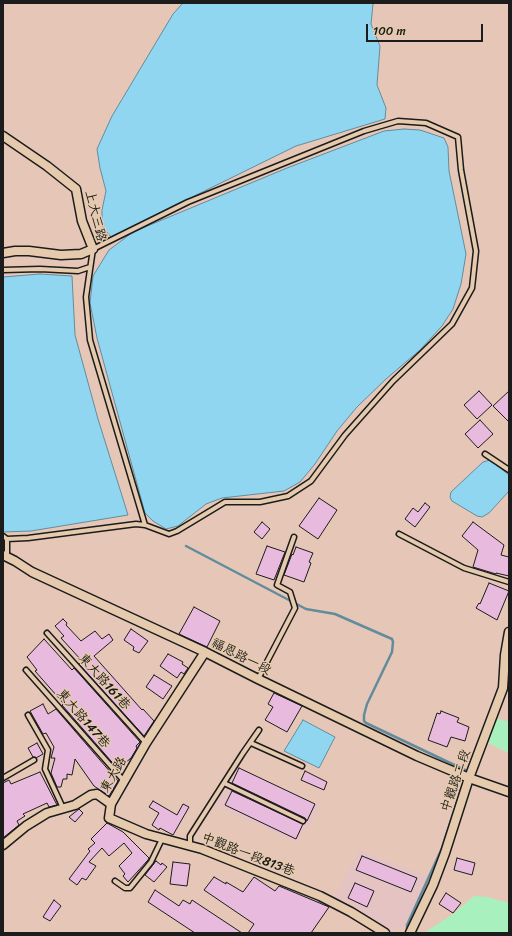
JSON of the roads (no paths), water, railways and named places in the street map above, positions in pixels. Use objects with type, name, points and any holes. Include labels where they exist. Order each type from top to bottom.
[{"type":"street","name":"上大三路","points":[[3,136],[47,166],[76,189],[82,220],[93,249],[81,254],[60,256],[28,251],[3,253]]},
{"type":"street","name":"福恩路一段","points":[[5,556],[32,572],[205,652],[417,756],[468,778],[509,792]]},
{"type":"street","name":"中觀路二段","points":[[410,933],[433,885],[445,853],[468,778],[503,688],[505,655],[509,632]]},
{"type":"street","name":"東大路","points":[[3,845],[26,826],[47,813],[75,805],[91,795],[97,794],[111,804],[146,744],[205,652]]},
{"type":"street","name":"中觀路一段813巷","points":[[111,804],[109,818],[146,834],[202,849],[320,896],[385,933]]},
{"type":"lane","points":[[5,556],[5,537],[28,538],[136,524],[145,525],[169,534],[177,531],[225,502],[260,502],[288,496],[311,480],[350,429],[393,382],[452,324],[472,288],[476,251],[460,170],[458,137],[426,123],[398,121],[364,131],[188,202],[93,249],[86,297],[90,340],[145,525]]},
{"type":"lane","points":[[3,270],[40,269],[78,271],[90,267]]},
{"type":"lane","points":[[484,454],[509,470]]},
{"type":"lane","points":[[398,534],[464,568],[509,582]]},
{"type":"lane","points":[[258,679],[295,608],[290,592],[277,586],[294,537]]},
{"type":"lane","name":"東大路161巷","points":[[48,633],[146,744]]},
{"type":"lane","name":"東大路147巷","points":[[26,670],[125,782]]},
{"type":"lane","points":[[28,716],[48,750],[45,769],[64,808]]},
{"type":"lane","points":[[190,846],[190,836],[259,730]]},
{"type":"lane","points":[[251,744],[302,766]]},
{"type":"lane","points":[[3,778],[34,760]]},
{"type":"lane","points":[[224,783],[303,821]]},
{"type":"lane","points":[[115,881],[125,888],[130,888],[151,862],[162,839]]},
{"type":"water","points":[[183,3],[375,3],[373,4],[371,24],[380,46],[377,85],[386,108],[385,119],[296,146],[111,237],[102,226],[102,210],[106,191],[97,149],[112,116],[173,14]]},
{"type":"water","points":[[404,129],[420,130],[444,138],[448,147],[449,171],[466,254],[461,284],[453,309],[442,326],[420,350],[386,379],[357,407],[337,431],[315,464],[300,482],[284,491],[222,498],[206,504],[178,526],[166,529],[153,521],[145,513],[97,338],[90,303],[93,276],[109,250],[133,232],[287,168],[384,131]]},
{"type":"water","points":[[40,274],[72,276],[75,335],[98,419],[128,515],[31,531],[3,532],[3,277]]},
{"type":"water","points":[[490,460],[509,475],[509,491],[489,513],[482,517],[477,516],[452,501],[450,497],[451,492],[483,462]]},
{"type":"water","points":[[303,720],[335,737],[319,768],[284,751]]},
{"type":"waterway","points":[[186,546],[306,609],[335,614],[392,639],[392,652],[367,704],[364,721],[467,771],[466,774]]},
{"type":"waterway","points":[[407,933],[407,925],[442,848],[461,790]]}]
